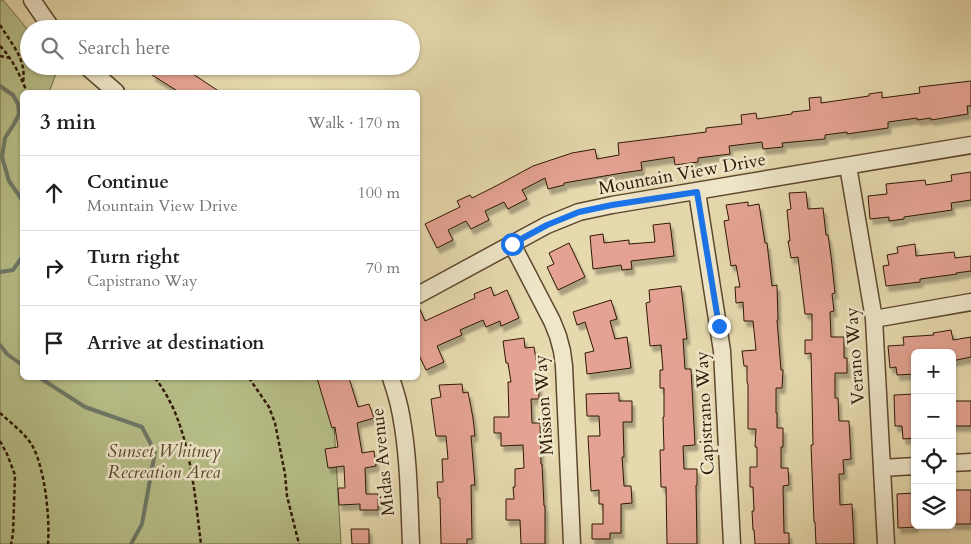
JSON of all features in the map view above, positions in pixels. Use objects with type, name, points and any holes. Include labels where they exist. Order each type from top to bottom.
[{"type":"street","points":[[32,0],[46,20]]},
{"type":"street","points":[[96,75],[114,90]]},
{"type":"street","name":"Mountain View Drive","points":[[420,294],[547,225],[579,212],[971,145]]},
{"type":"street","name":"Verano Way","points":[[848,166],[874,319],[886,544]]},
{"type":"street","name":"Capistrano Way","points":[[697,192],[722,351],[732,544]]},
{"type":"street","name":"Mission Way","points":[[512,244],[552,321],[562,351],[572,544]]},
{"type":"street","points":[[874,319],[971,302]]},
{"type":"street","name":"Midas Avenue","points":[[392,380],[404,434],[411,544]]},
{"type":"street","points":[[956,463],[971,462]]},
{"type":"street","points":[[882,468],[911,466]]},
{"type":"path","points":[[0,25],[20,58]]},
{"type":"path","points":[[0,46],[8,54],[26,90]]},
{"type":"path","points":[[0,56],[10,58]]},
{"type":"path","points":[[23,82],[24,75]]},
{"type":"path","points":[[156,380],[171,402],[180,425],[188,455],[201,544]]},
{"type":"path","points":[[250,380],[269,407],[275,423],[285,474],[287,496],[298,544]]},
{"type":"path","points":[[0,413],[33,448],[45,492],[48,544]]},
{"type":"path","points":[[0,441],[15,475],[11,544]]},
{"type":"green space","name":"Sunset Whitney Recreation Area","points":[[0,0],[3,0],[20,20],[20,75],[56,75],[50,90],[20,90],[20,380],[318,380],[334,425],[341,544],[0,544]]},
{"type":"building","points":[[152,75],[194,75],[217,90],[176,90]]},
{"type":"building","points":[[971,81],[971,106],[967,106],[968,114],[931,120],[931,118],[917,120],[917,118],[888,122],[888,128],[825,135],[825,139],[782,143],[783,147],[763,149],[762,142],[729,146],[730,154],[698,158],[698,162],[675,165],[674,157],[641,162],[642,170],[564,183],[564,185],[548,189],[545,178],[522,190],[527,199],[508,209],[504,202],[485,211],[489,220],[471,229],[466,221],[448,230],[453,240],[437,248],[425,224],[460,207],[457,201],[470,195],[472,198],[533,166],[572,153],[595,149],[597,159],[619,155],[618,143],[706,132],[706,128],[742,124],[741,115],[756,113],[757,119],[810,110],[809,98],[821,97],[821,103],[869,96],[869,94],[882,92],[882,98],[920,93],[919,87]]},
{"type":"building","points":[[971,172],[971,200],[951,203],[952,210],[889,221],[889,217],[870,219],[868,196],[887,194],[886,184],[925,180],[926,185],[952,181],[951,175]]},
{"type":"building","points":[[806,192],[808,209],[823,208],[835,293],[832,294],[834,311],[830,312],[831,337],[844,337],[844,358],[847,358],[847,373],[835,373],[835,398],[838,398],[839,421],[849,421],[851,459],[843,460],[844,474],[839,474],[840,505],[852,504],[854,544],[816,544],[811,445],[813,445],[811,353],[805,354],[805,340],[812,340],[812,314],[805,314],[798,257],[791,258],[788,241],[790,241],[787,210],[791,209],[789,193]]},
{"type":"building","points":[[748,202],[748,206],[759,204],[765,243],[767,243],[772,286],[777,285],[777,320],[781,370],[783,370],[782,388],[776,388],[776,413],[777,428],[783,428],[781,468],[788,468],[789,485],[783,486],[784,533],[789,533],[789,544],[755,544],[753,530],[753,487],[750,487],[750,467],[757,467],[756,429],[748,429],[747,366],[744,366],[742,351],[756,350],[753,321],[744,321],[743,302],[736,303],[735,287],[740,287],[736,265],[731,266],[724,221],[729,220],[726,205]]},
{"type":"building","points":[[670,223],[674,256],[631,261],[632,269],[622,270],[621,265],[593,269],[590,236],[603,234],[604,243],[629,240],[629,244],[655,242],[653,225]]},
{"type":"building","points":[[569,243],[585,277],[558,290],[547,267],[554,264],[549,253]]},
{"type":"building","points":[[915,244],[916,256],[954,252],[955,258],[971,256],[971,271],[920,279],[920,282],[886,286],[883,266],[889,265],[887,255],[898,253],[897,247]]},
{"type":"building","points":[[681,286],[687,339],[683,339],[685,369],[691,369],[695,445],[683,446],[684,469],[697,469],[697,544],[667,544],[666,487],[661,487],[660,450],[664,450],[664,388],[660,388],[660,370],[663,370],[661,345],[650,346],[646,303],[650,302],[649,290]]},
{"type":"building","points":[[491,287],[494,296],[507,290],[519,318],[501,326],[500,321],[486,327],[483,320],[460,330],[462,335],[437,346],[444,362],[426,370],[420,357],[420,310],[425,321],[475,298],[474,294]]},
{"type":"building","points":[[611,300],[617,319],[610,321],[615,339],[627,337],[631,368],[587,374],[585,353],[594,351],[585,322],[577,325],[573,312]]},
{"type":"building","points":[[951,330],[953,340],[971,337],[971,357],[956,360],[956,349],[911,349],[911,374],[897,375],[896,367],[890,368],[888,346],[904,345],[903,337],[934,335],[933,333]]},
{"type":"building","points":[[524,338],[525,348],[534,347],[538,371],[539,399],[531,399],[532,423],[540,423],[545,506],[545,544],[521,544],[520,520],[506,520],[506,499],[514,499],[515,469],[524,468],[523,445],[501,446],[501,433],[494,433],[494,417],[509,417],[508,382],[511,382],[503,341]]},
{"type":"building","points":[[318,380],[350,380],[358,407],[369,404],[374,418],[357,423],[362,453],[374,451],[376,466],[365,468],[366,494],[378,494],[378,510],[360,510],[360,504],[339,505],[338,488],[345,488],[344,466],[328,468],[325,449],[338,447],[335,427],[332,428]]},
{"type":"building","points":[[462,384],[463,393],[468,392],[475,436],[471,436],[475,485],[471,485],[472,539],[467,539],[467,544],[441,544],[440,498],[438,498],[437,482],[443,482],[442,459],[448,459],[446,436],[436,436],[431,399],[441,397],[439,385]]},
{"type":"building","points":[[619,393],[619,401],[632,401],[632,422],[623,422],[624,457],[622,457],[624,486],[631,486],[632,503],[621,504],[621,533],[610,533],[610,539],[592,539],[592,524],[603,524],[603,504],[599,504],[599,490],[591,491],[588,436],[600,436],[599,416],[587,416],[586,394]]},
{"type":"building","points":[[911,394],[911,438],[903,439],[902,426],[895,426],[894,395]]},
{"type":"building","points":[[956,401],[971,401],[971,426],[956,426]]},
{"type":"building","points":[[956,490],[971,490],[971,524],[956,524]]},
{"type":"building","points":[[911,493],[911,527],[898,528],[897,494]]},
{"type":"building","points":[[351,529],[369,529],[369,544],[352,544]]},
{"type":"waterway","points":[[0,86],[13,95],[18,104],[19,114],[5,138],[2,157],[9,181],[20,197]]},
{"type":"waterway","points":[[0,272],[13,270],[20,260]]},
{"type":"waterway","points":[[0,345],[7,354],[20,364]]},
{"type":"waterway","points":[[43,380],[85,407],[142,427],[155,452],[142,524],[131,544]]},
{"type":"route","points":[[512,244],[547,225],[579,212],[697,192],[719,326]]}]
